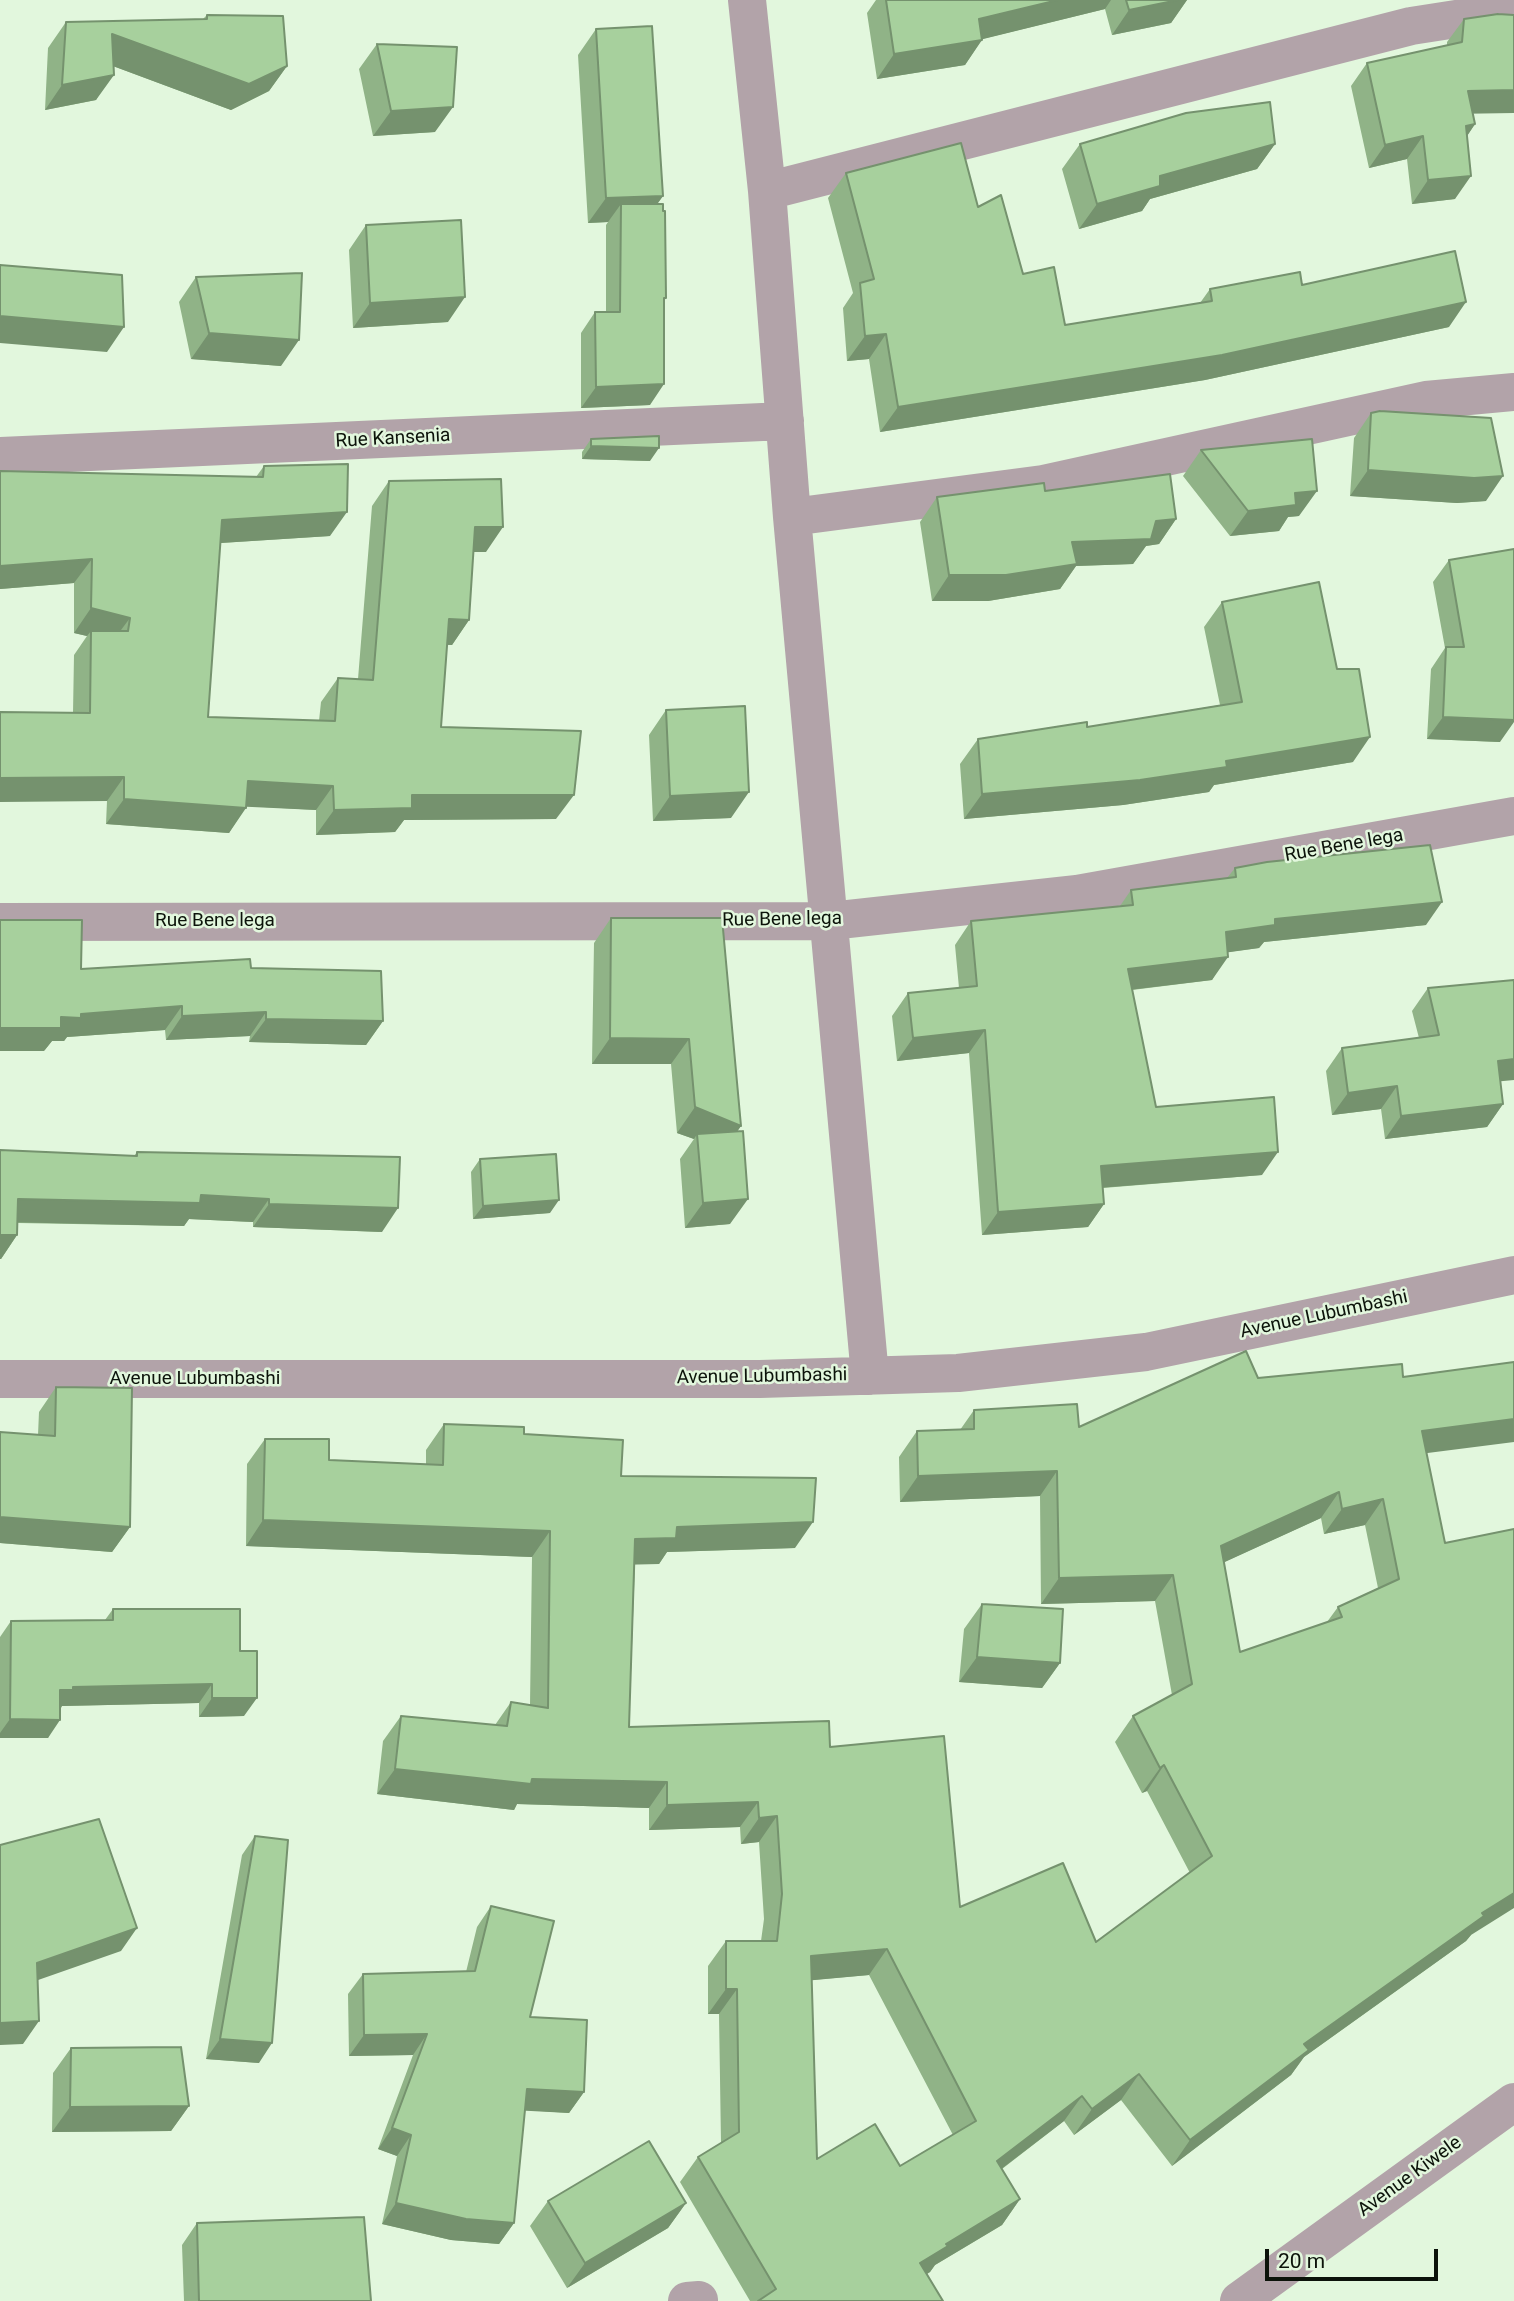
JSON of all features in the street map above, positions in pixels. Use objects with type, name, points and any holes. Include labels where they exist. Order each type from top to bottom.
[{"type":"street","points":[[747,0],[767,191],[792,517],[870,1376]]},
{"type":"street","points":[[767,191],[1411,26],[1514,10]]},
{"type":"street","points":[[792,517],[1043,484],[1426,400],[1514,391]]},
{"type":"street","name":"Rue Kansenia","points":[[0,456],[785,421]]},
{"type":"street","name":"Rue Bene lega","points":[[0,922],[830,921],[1077,894],[1514,816]]},
{"type":"street","name":"Avenue Lubumbashi","points":[[0,1379],[760,1378],[958,1373],[1146,1352],[1514,1275]]},
{"type":"street","name":"Avenue Kiwele","points":[[1239,2301],[1514,2102]]},
{"type":"building","points":[[886,0],[1058,0],[979,19],[982,40],[894,54]]},
{"type":"building","points":[[1126,0],[1178,0],[1129,10]]},
{"type":"building","points":[[1498,14],[1514,15],[1514,90],[1468,91],[1475,124],[1466,126],[1471,176],[1428,180],[1423,136],[1385,145],[1367,63],[1462,42],[1464,19]]},
{"type":"building","points":[[207,15],[283,16],[287,66],[249,84],[112,34],[114,75],[62,85],[66,22],[207,19]]},
{"type":"building","points":[[652,26],[663,196],[606,198],[596,29]]},
{"type":"building","points":[[377,44],[457,47],[453,107],[391,111]]},
{"type":"building","points":[[1270,102],[1275,144],[1160,176],[1160,186],[1097,204],[1080,144],[1186,113]]},
{"type":"building","points":[[961,143],[978,207],[1001,195],[1023,274],[1054,267],[1065,325],[1212,301],[1210,289],[1300,272],[1302,285],[1455,251],[1466,302],[1222,355],[898,407],[886,334],[865,336],[860,283],[874,279],[846,173]]},
{"type":"building","points":[[621,204],[663,204],[665,211],[664,384],[596,387],[595,312],[620,312]]},
{"type":"building","points":[[461,220],[465,297],[370,303],[366,225]]},
{"type":"building","points":[[0,265],[122,275],[124,327],[0,316]]},
{"type":"building","points":[[302,273],[299,340],[209,333],[196,277]]},
{"type":"building","points":[[1380,411],[1491,418],[1503,476],[1474,478],[1368,470],[1371,413]]},
{"type":"building","points":[[659,436],[659,448],[591,446],[591,439]]},
{"type":"building","points":[[1312,439],[1317,491],[1295,493],[1296,505],[1248,511],[1201,450]]},
{"type":"building","points":[[348,464],[347,512],[222,520],[208,717],[335,721],[338,678],[373,680],[389,481],[501,479],[503,527],[475,527],[469,620],[449,619],[441,727],[581,731],[574,795],[412,795],[412,808],[334,810],[333,786],[248,781],[246,808],[124,799],[124,777],[0,778],[0,712],[90,713],[91,631],[128,631],[130,618],[91,608],[92,559],[0,566],[0,471],[263,477],[264,466]]},
{"type":"building","points":[[1170,474],[1176,519],[1156,521],[1151,539],[1072,542],[1077,564],[1006,575],[949,575],[937,497],[1044,483],[1045,491]]},
{"type":"building","points":[[1514,549],[1514,720],[1443,717],[1446,647],[1464,647],[1449,560]]},
{"type":"building","points":[[1319,582],[1337,669],[1359,669],[1370,737],[1226,761],[1227,767],[1140,780],[982,794],[978,739],[1087,722],[1087,727],[1242,702],[1222,602]]},
{"type":"building","points":[[745,706],[749,792],[670,796],[666,710]]},
{"type":"building","points":[[1430,845],[1442,902],[1275,919],[1275,925],[1226,932],[1228,957],[1128,969],[1156,1107],[1274,1097],[1278,1152],[1101,1166],[1104,1204],[998,1212],[985,1030],[913,1038],[908,993],[977,986],[971,921],[1133,905],[1131,890],[1236,877],[1235,868],[1267,862]]},
{"type":"building","points":[[611,918],[722,918],[741,1126],[695,1107],[689,1039],[610,1038]]},
{"type":"building","points":[[0,920],[82,920],[81,969],[250,959],[251,968],[381,971],[383,1021],[266,1019],[266,1012],[182,1016],[182,1006],[81,1014],[81,1018],[61,1017],[61,1028],[0,1028]]},
{"type":"building","points":[[1514,980],[1514,1059],[1498,1061],[1503,1104],[1401,1116],[1397,1086],[1348,1093],[1342,1048],[1439,1035],[1428,988]]},
{"type":"building","points":[[743,1131],[748,1199],[703,1203],[697,1134]]},
{"type":"building","points":[[0,1150],[137,1156],[137,1152],[400,1157],[398,1208],[269,1204],[269,1199],[201,1195],[200,1203],[18,1199],[17,1235],[0,1235]]},
{"type":"building","points":[[556,1154],[559,1200],[483,1206],[480,1159]]},
{"type":"building","points":[[1246,1351],[1258,1378],[1402,1364],[1403,1377],[1514,1362],[1514,1419],[1422,1431],[1445,1543],[1514,1529],[1514,1893],[1482,1913],[1484,1916],[1304,2044],[1309,2050],[1190,2140],[1139,2074],[1092,2109],[1082,2096],[997,2161],[1020,2199],[920,2263],[943,2301],[758,2301],[776,2289],[698,2157],[739,2132],[737,1989],[726,1989],[726,1941],[777,1941],[782,1894],[777,1816],[759,1818],[758,1802],[667,1805],[667,1782],[532,1779],[531,1784],[395,1769],[401,1716],[507,1726],[511,1702],[548,1708],[550,1531],[263,1520],[265,1439],[329,1439],[329,1460],[443,1465],[444,1424],[524,1427],[524,1434],[623,1440],[621,1476],[816,1478],[813,1522],[677,1527],[676,1538],[635,1539],[629,1727],[829,1721],[830,1747],[944,1736],[960,1907],[1063,1863],[1096,1942],[1212,1856],[1164,1765],[1160,1768],[1133,1716],[1192,1684],[1173,1575],[1059,1578],[1057,1471],[918,1476],[917,1431],[974,1429],[974,1410],[1077,1404],[1079,1427]],"holes":[[[1339,1492],[1342,1509],[1383,1499],[1399,1579],[1338,1607],[1342,1617],[1240,1652],[1221,1546]],[[887,1949],[976,2121],[900,2166],[875,2124],[817,2159],[811,1956]]]},
{"type":"building","points":[[56,1387],[132,1388],[130,1527],[0,1517],[0,1432],[55,1436]]},
{"type":"building","points":[[982,1604],[1063,1609],[1060,1663],[977,1657]]},
{"type":"building","points":[[113,1609],[240,1609],[240,1651],[257,1651],[257,1698],[212,1698],[212,1684],[73,1687],[73,1690],[60,1690],[60,1720],[10,1719],[11,1621],[113,1620]]},
{"type":"building","points":[[99,1819],[137,1928],[37,1963],[39,2021],[0,2023],[0,1845]]},
{"type":"building","points":[[255,1836],[288,1840],[272,2043],[220,2039]]},
{"type":"building","points":[[491,1906],[554,1921],[530,2017],[587,2020],[584,2092],[527,2089],[514,2223],[466,2219],[396,2203],[411,2135],[392,2128],[427,2034],[364,2035],[363,1974],[475,1971]]},
{"type":"building","points":[[181,2047],[189,2106],[70,2107],[71,2048]]},
{"type":"building","points":[[649,2141],[686,2203],[585,2263],[548,2201]]},
{"type":"building","points":[[364,2217],[371,2301],[199,2301],[197,2223]]}]
